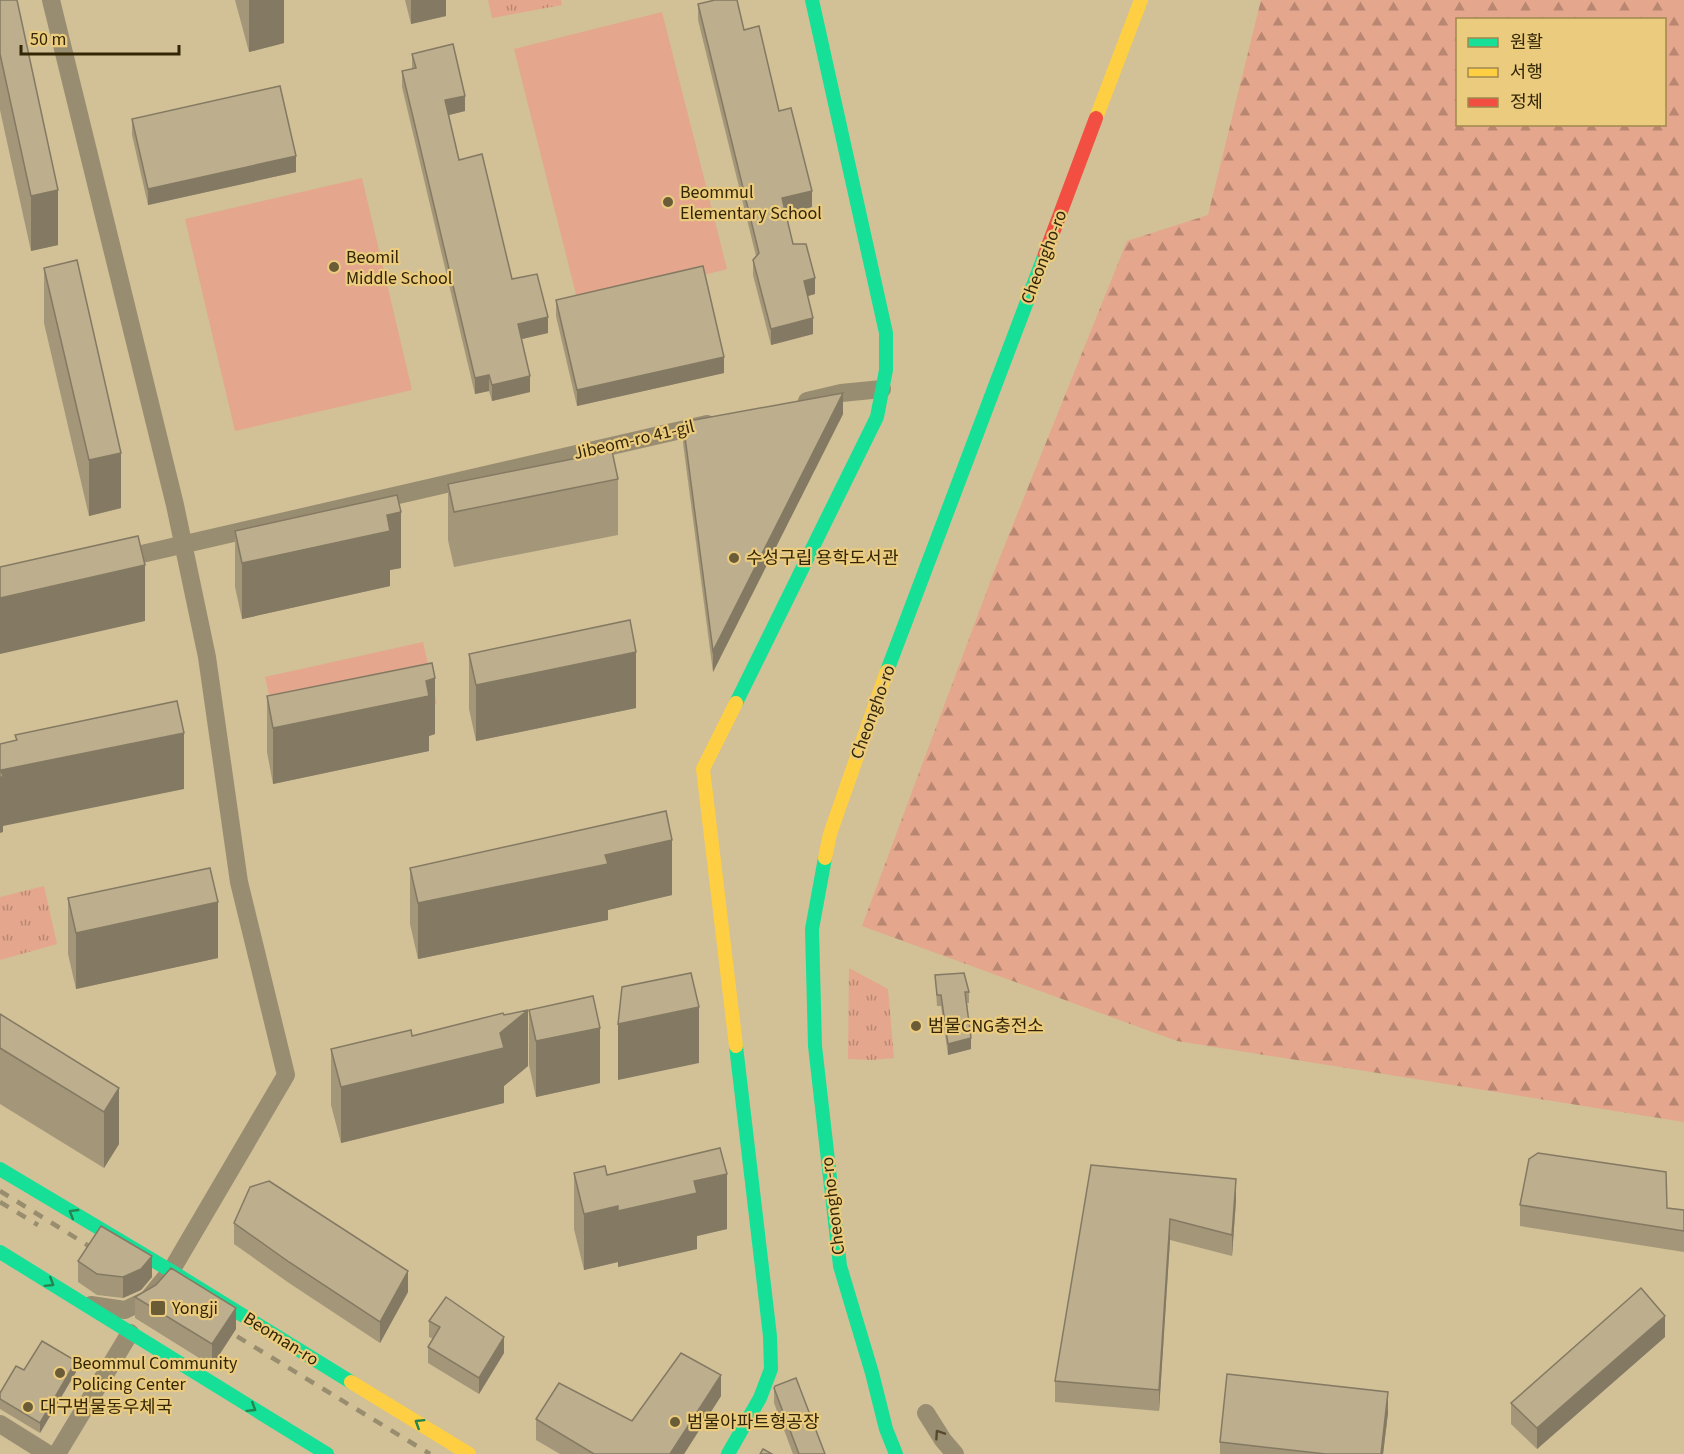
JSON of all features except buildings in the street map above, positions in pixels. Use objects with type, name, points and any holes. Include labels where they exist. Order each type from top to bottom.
[{"type":"main road","points":[[728,1454],[760,1398],[771,1369],[770,1335],[703,769],[877,417],[886,370],[886,333],[812,0]]},
{"type":"main road","name":"Cheongho-ro","points":[[896,1454],[886,1429],[840,1266],[815,1046],[812,929],[830,834],[837,812],[898,640],[1141,0]]},
{"type":"main road","name":"Beoman-ro","points":[[0,1169],[469,1454]]},
{"type":"main road","points":[[0,1252],[327,1454]]},
{"type":"street","points":[[51,0],[173,494],[207,657],[239,882],[286,1075],[171,1271],[148,1299],[125,1310],[83,1304]]},
{"type":"street","points":[[795,404],[841,393],[882,389]]},
{"type":"street","name":"Jibeom-ro 41-gil","points":[[103,563],[726,419]]},
{"type":"street","points":[[57,1454],[130,1333]]},
{"type":"street","points":[[926,1413],[955,1454]]},
{"type":"street","points":[[0,1425],[48,1454]]},
{"type":"green space","points":[[488,0],[561,0],[562,5],[492,18]]},
{"type":"green space","points":[[1261,0],[1684,0],[1684,1122],[1177,1041],[862,926],[992,577],[1127,241],[1208,215]]},
{"type":"green space","points":[[662,12],[727,269],[579,306],[514,49]]},
{"type":"green space","points":[[362,178],[412,390],[235,431],[185,219]]},
{"type":"green space","points":[[423,642],[437,704],[279,739],[265,677]]},
{"type":"green space","points":[[44,886],[57,944],[0,960],[0,897]]},
{"type":"green space","points":[[849,968],[888,989],[894,1058],[848,1059]]},
{"type":"railway","points":[[0,1191],[102,1254]]},
{"type":"railway","points":[[0,1202],[38,1225]]},
{"type":"railway","points":[[133,1273],[169,1294]]},
{"type":"railway","points":[[220,1326],[430,1454]]},
{"type":"traffic: fast","points":[[736,703],[877,417],[886,370],[886,333],[812,0]]},
{"type":"traffic: fast","points":[[887,671],[1045,254]]},
{"type":"traffic: fast","points":[[825,858],[812,929],[815,1046],[840,1266],[886,1429],[896,1454]]},
{"type":"traffic: fast","points":[[728,1454],[760,1398],[771,1369],[770,1336],[736,1046]]},
{"type":"traffic: fast","points":[[0,1169],[351,1382]]},
{"type":"traffic: fast","points":[[0,1252],[327,1454]]},
{"type":"traffic: slow","points":[[1096,118],[1141,0]]},
{"type":"traffic: slow","points":[[825,858],[830,834],[887,671]]},
{"type":"traffic: slow","points":[[736,703],[703,769],[736,1046]]},
{"type":"traffic: slow","points":[[351,1382],[469,1454]]},
{"type":"traffic: jam","points":[[1045,254],[1096,118]]},
{"type":"place","name":"Beommul Elementary School","points":[[668,202]]},
{"type":"place","name":"Beomil Middle School","points":[[334,267]]},
{"type":"place","name":"수성구립 용학도서관","points":[[734,558]]},
{"type":"place","name":"범물CNG충전소","points":[[916,1026]]},
{"type":"place","name":"Yongji","points":[[158,1308]]},
{"type":"place","name":"Beommul Community Policing Center","points":[[60,1373]]},
{"type":"place","name":"대구범물동우체국","points":[[28,1407]]},
{"type":"place","name":"범물아파트형공장","points":[[675,1422]]}]
